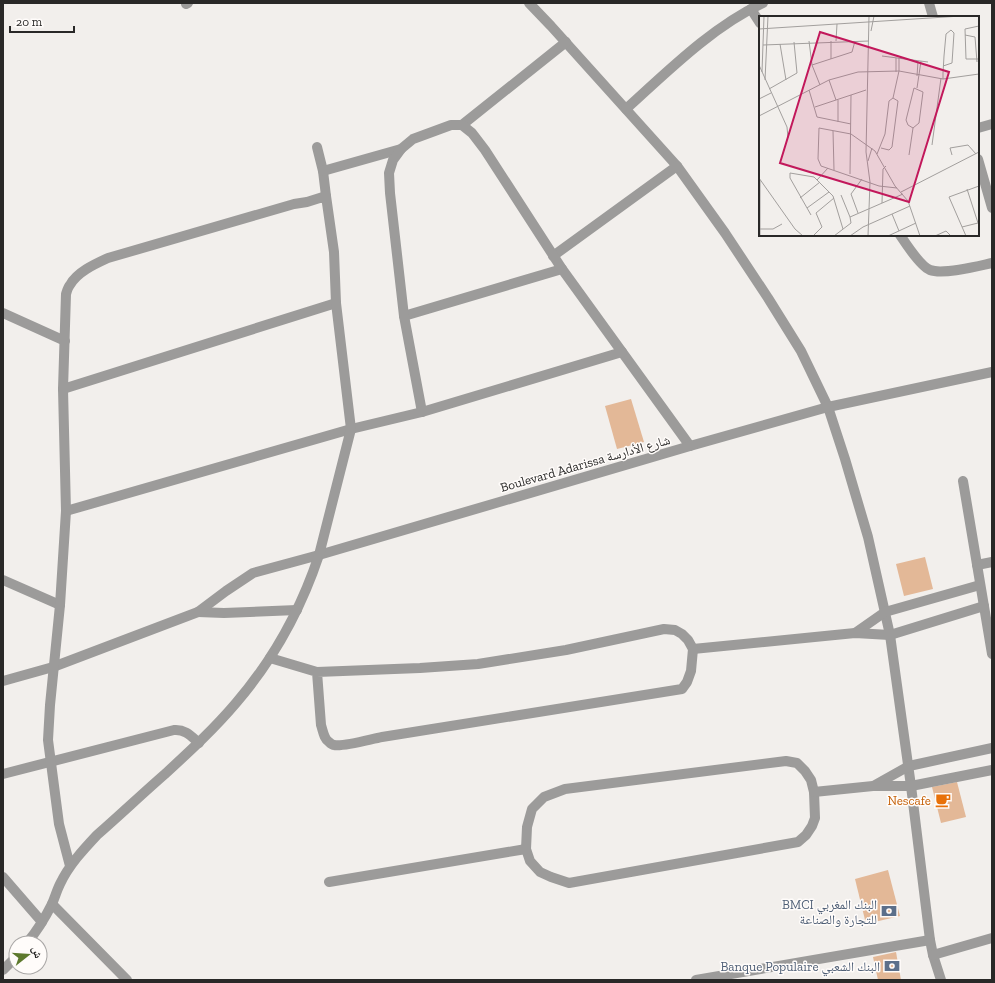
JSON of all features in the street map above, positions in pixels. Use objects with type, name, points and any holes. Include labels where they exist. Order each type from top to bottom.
[{"type":"street","points":[[529,3],[678,166],[725,233],[789,331],[801,351],[828,408],[868,537],[890,635],[909,766],[930,940],[941,980]]},
{"type":"street","points":[[626,109],[695,48],[723,27],[763,3]]},
{"type":"street","points":[[929,3],[933,16]]},
{"type":"street","points":[[751,9],[759,21]]},
{"type":"street","points":[[422,412],[404,316],[390,193],[389,173],[393,160],[401,149],[413,139],[451,125],[462,125],[566,42]]},
{"type":"street","points":[[979,128],[992,124]]},
{"type":"street","points":[[462,125],[472,133],[562,269],[690,446]]},
{"type":"street","points":[[33,935],[52,904],[60,884],[70,866],[83,850],[97,835],[199,743],[219,723],[254,681],[284,635],[313,574],[351,429],[336,303],[334,252],[323,171],[317,147]]},
{"type":"street","points":[[323,171],[401,149]]},
{"type":"street","points":[[979,162],[992,208]]},
{"type":"street","points":[[553,256],[678,166]]},
{"type":"street","points":[[70,866],[59,824],[48,740],[53,667],[60,605],[66,511],[63,388],[66,294],[70,284],[77,276],[91,266],[108,258],[326,196]]},
{"type":"street","points":[[901,236],[922,265],[930,270],[940,272],[992,263]]},
{"type":"street","points":[[404,316],[562,269]]},
{"type":"street","points":[[63,388],[336,303]]},
{"type":"street","points":[[3,313],[65,341]]},
{"type":"street","points":[[66,511],[351,429],[422,412],[622,352]]},
{"type":"street","name":"Boulevard Adarissa شارع الأدارسة","points":[[3,681],[53,667],[198,612],[253,573],[690,446],[828,408],[992,372]]},
{"type":"street","points":[[963,481],[992,654]]},
{"type":"street","points":[[977,565],[992,562]]},
{"type":"street","points":[[3,580],[60,605]]},
{"type":"street","points":[[855,633],[885,612],[980,585]]},
{"type":"street","points":[[693,648],[855,633],[890,635],[984,606]]},
{"type":"street","name":"Boulevard Adarissa شارع الأدارسة","points":[[198,612],[232,613],[296,610]]},
{"type":"street","points":[[270,658],[317,672],[478,664],[566,650],[664,629],[675,630],[682,634],[693,648],[691,671],[687,682],[682,689],[390,736],[345,745],[334,745],[327,741],[325,737],[321,725],[317,672]]},
{"type":"street","points":[[3,774],[180,729],[188,733],[199,743]]},
{"type":"street","points":[[873,786],[909,766],[992,748]]},
{"type":"street","points":[[786,761],[798,763],[811,780],[814,792],[815,818],[806,835],[798,842],[569,883],[540,872],[530,861],[526,849],[527,827],[532,809],[544,797],[565,789],[786,761]]},
{"type":"street","points":[[814,792],[873,786],[911,786],[992,770]]},
{"type":"street","points":[[329,882],[526,849]]},
{"type":"street","points":[[3,877],[42,922]]},
{"type":"street","points":[[52,904],[127,980]]},
{"type":"street","points":[[933,955],[992,938]]},
{"type":"street","points":[[696,980],[930,940]]},
{"type":"building","points":[[631,399],[644,442],[617,449],[605,406]]},
{"type":"building","points":[[925,557],[933,589],[904,596],[896,564]]},
{"type":"building","points":[[957,782],[966,817],[941,823],[932,787]]},
{"type":"building","points":[[888,870],[900,916],[866,924],[855,879]]},
{"type":"building","points":[[896,952],[901,980],[878,980],[873,957]]},
{"type":"place","name":"Nescafe","points":[[943,800]]},
{"type":"place","name":"BMCI البنك المغربي للتجارة والصناعة","points":[[889,911]]},
{"type":"place","name":"Banque Populaire البنك الشعبي","points":[[892,966]]}]
